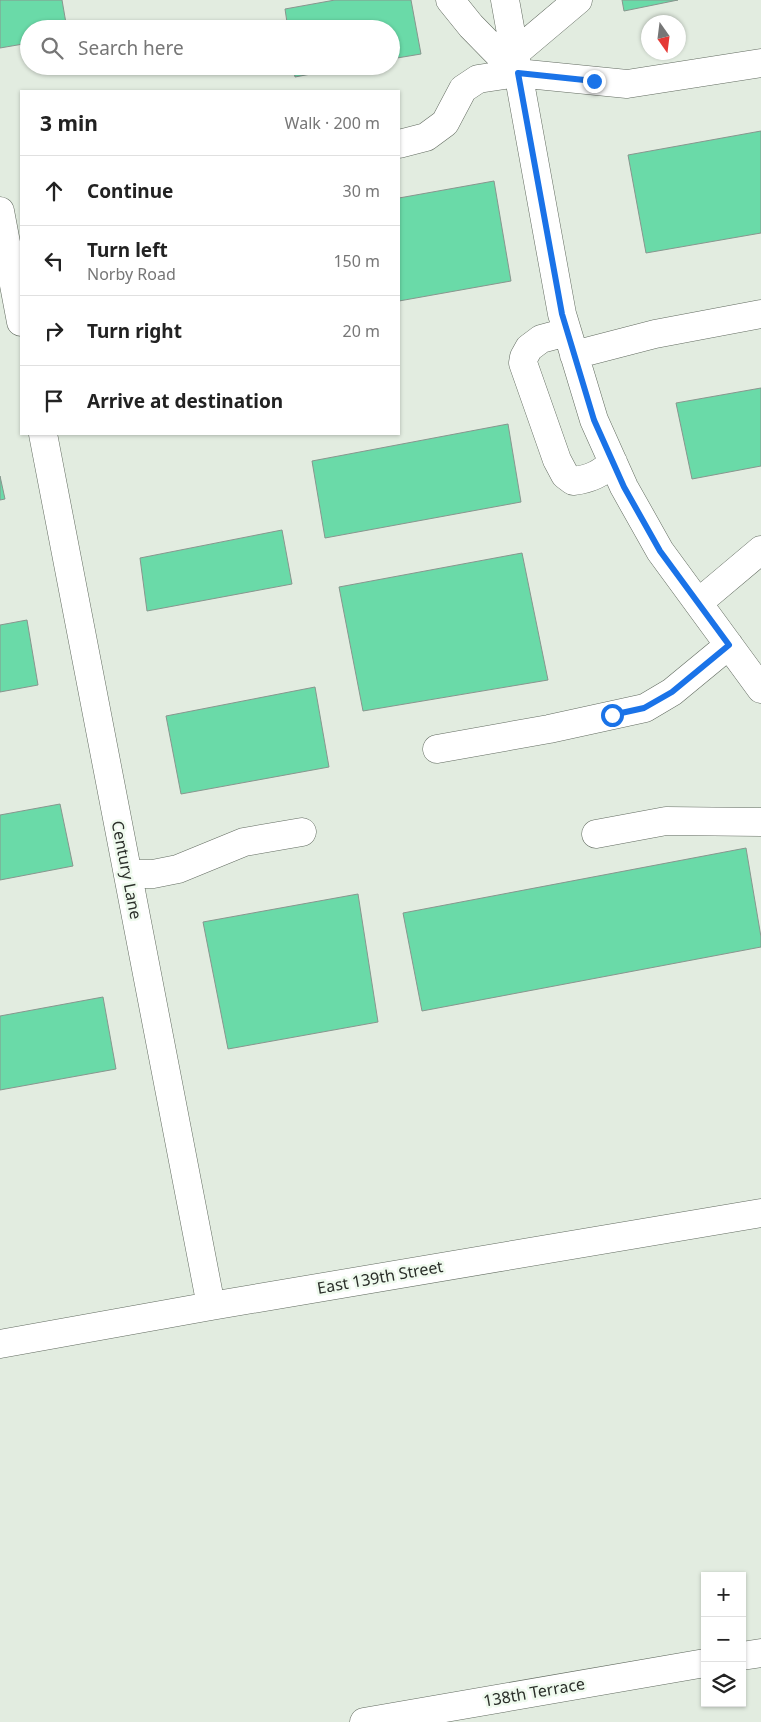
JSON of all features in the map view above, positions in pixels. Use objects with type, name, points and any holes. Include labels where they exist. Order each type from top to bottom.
[{"type":"street","points":[[450,0],[471,26],[516,63],[627,84],[761,63]]},
{"type":"street","points":[[505,0],[562,314],[594,420],[624,487],[660,551],[761,689]]},
{"type":"street","points":[[400,144],[426,137],[445,123],[464,90],[478,79],[516,63],[578,0]]},
{"type":"street","points":[[0,211],[20,317]]},
{"type":"street","points":[[613,462],[603,472],[583,480],[573,481],[566,475],[557,460],[523,363],[529,348],[541,339],[571,343],[655,334],[761,314]]},
{"type":"street","name":"Century Lane","points":[[43,435],[211,1306]]},
{"type":"street","points":[[698,603],[761,550]]},
{"type":"street","points":[[437,749],[549,729],[644,708],[672,692],[729,645]]},
{"type":"street","points":[[596,834],[666,821],[761,822]]},
{"type":"street","points":[[128,874],[153,874],[178,869],[244,842],[302,832]]},
{"type":"street","name":"East 139th Street","points":[[0,1344],[211,1306],[761,1213]]},
{"type":"street","points":[[746,1655],[761,1653]]},
{"type":"street","name":"138th Terrace","points":[[364,1722],[701,1664]]},
{"type":"building","points":[[0,0],[62,0],[65,20],[20,20],[20,45],[0,48]]},
{"type":"building","points":[[335,0],[411,0],[421,54],[400,58],[400,20],[287,20],[285,9]]},
{"type":"building","points":[[622,0],[678,0],[624,11]]},
{"type":"building","points":[[761,131],[761,233],[646,253],[628,155]]},
{"type":"building","points":[[494,181],[511,281],[400,301],[400,198]]},
{"type":"building","points":[[761,388],[761,466],[692,479],[676,403]]},
{"type":"building","points":[[508,424],[521,502],[325,538],[312,461]]},
{"type":"building","points":[[0,476],[5,499],[0,500]]},
{"type":"building","points":[[282,530],[292,584],[147,611],[140,558]]},
{"type":"building","points":[[522,553],[548,680],[363,711],[339,587]]},
{"type":"building","points":[[27,620],[38,685],[0,692],[0,625]]},
{"type":"building","points":[[315,687],[329,767],[181,794],[166,716]]},
{"type":"building","points":[[60,804],[73,866],[0,880],[0,815]]},
{"type":"building","points":[[746,848],[761,947],[422,1011],[403,913]]},
{"type":"building","points":[[358,894],[378,1022],[228,1049],[203,922]]},
{"type":"building","points":[[103,997],[116,1069],[0,1090],[0,1016]]},
{"type":"route","points":[[594,81],[518,73],[562,314],[594,420],[624,487],[660,551],[729,645],[672,692],[644,708],[612,715]]}]
